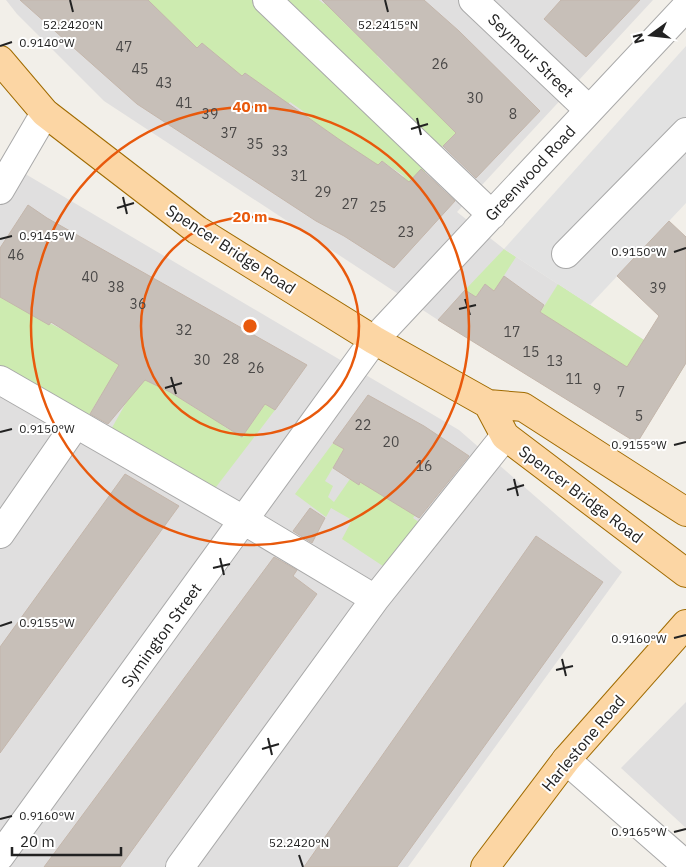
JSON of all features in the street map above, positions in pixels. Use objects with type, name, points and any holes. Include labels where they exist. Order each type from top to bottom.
[{"type":"main road","name":"Spencer Bridge Road","points":[[0,60],[45,113],[197,230],[374,340],[488,404],[523,407],[686,512]]},
{"type":"main road","name":"Spencer Bridge Road","points":[[488,404],[505,436],[686,573]]},
{"type":"main road","name":"Harlestone Road","points":[[485,867],[566,760],[686,624]]},
{"type":"street","points":[[267,0],[492,215]]},
{"type":"street","name":"Seymour Street","points":[[484,4],[589,110]]},
{"type":"street","name":"Greenwood Road","points":[[374,340],[686,7]]},
{"type":"street","points":[[0,190],[45,113]]},
{"type":"street","points":[[566,254],[686,132]]},
{"type":"street","name":"Symington Street","points":[[0,856],[245,521],[374,340]]},
{"type":"street","points":[[0,380],[245,521],[375,599]]},
{"type":"street","points":[[0,534],[76,424]]},
{"type":"street","points":[[180,867],[375,599],[505,436]]},
{"type":"street","points":[[566,760],[684,865]]},
{"type":"shaded area","points":[[6,0],[653,0],[457,212],[504,249],[684,366],[637,443],[438,320],[104,101],[17,14]]},
{"type":"shaded area","points":[[686,46],[686,203],[590,305],[504,249]]},
{"type":"shaded area","points":[[0,159],[459,430],[622,572],[408,867],[0,867]]},
{"type":"shaded area","points":[[686,702],[686,828],[621,768]]},
{"type":"green space","points":[[133,0],[252,0],[428,168],[398,211],[385,203],[404,176],[382,161],[363,185],[286,147],[310,116],[290,102],[268,127],[256,81],[245,73],[224,96],[220,59],[202,43],[180,67]]},
{"type":"green space","points":[[280,0],[319,0],[324,4],[328,0],[341,20],[359,37],[396,35],[377,56],[394,73],[414,52],[457,132],[437,152]]},
{"type":"green space","points":[[504,249],[516,257],[494,291],[485,284],[476,297],[465,290]]},
{"type":"green space","points":[[558,284],[684,366],[676,380],[635,355],[627,367],[538,316]]},
{"type":"green space","points":[[0,297],[61,329],[80,298],[141,378],[153,384],[196,364],[177,396],[201,412],[222,380],[243,393],[223,426],[242,437],[265,404],[275,410],[213,491],[109,433],[127,401],[104,390],[86,420],[0,370]]},
{"type":"green space","points":[[333,443],[344,449],[325,481],[333,486],[328,497],[334,502],[350,479],[359,484],[371,465],[380,494],[400,506],[427,498],[413,518],[423,525],[389,570],[342,539],[352,520],[331,508],[326,517],[295,494]]},
{"type":"building","points":[[20,0],[148,0],[197,48],[202,43],[242,76],[245,73],[340,140],[378,165],[382,161],[409,182],[421,169],[455,201],[394,268],[344,236],[316,221],[137,104]]},
{"type":"building","points":[[322,0],[424,0],[459,31],[540,111],[476,178],[443,146],[456,133]]},
{"type":"building","points":[[561,0],[640,0],[586,57],[544,19]]},
{"type":"building","points":[[28,205],[47,218],[307,365],[275,410],[265,404],[242,437],[170,392],[145,380],[108,424],[90,414],[119,365],[51,322],[49,325],[0,297],[0,248]]},
{"type":"building","points":[[669,221],[686,237],[686,363],[637,443],[438,320],[465,290],[476,297],[485,284],[494,291],[504,276],[544,305],[540,312],[627,367],[659,316],[617,276]]},
{"type":"building","points":[[368,395],[424,426],[469,456],[419,518],[360,482],[359,485],[333,468],[344,449],[333,443]]},
{"type":"building","points":[[125,474],[179,506],[0,753],[0,647]]},
{"type":"building","points":[[310,508],[325,518],[312,543],[293,531]]},
{"type":"building","points":[[536,536],[603,582],[397,867],[304,867]]},
{"type":"building","points":[[274,557],[297,570],[293,576],[317,594],[120,867],[44,867]]}]
